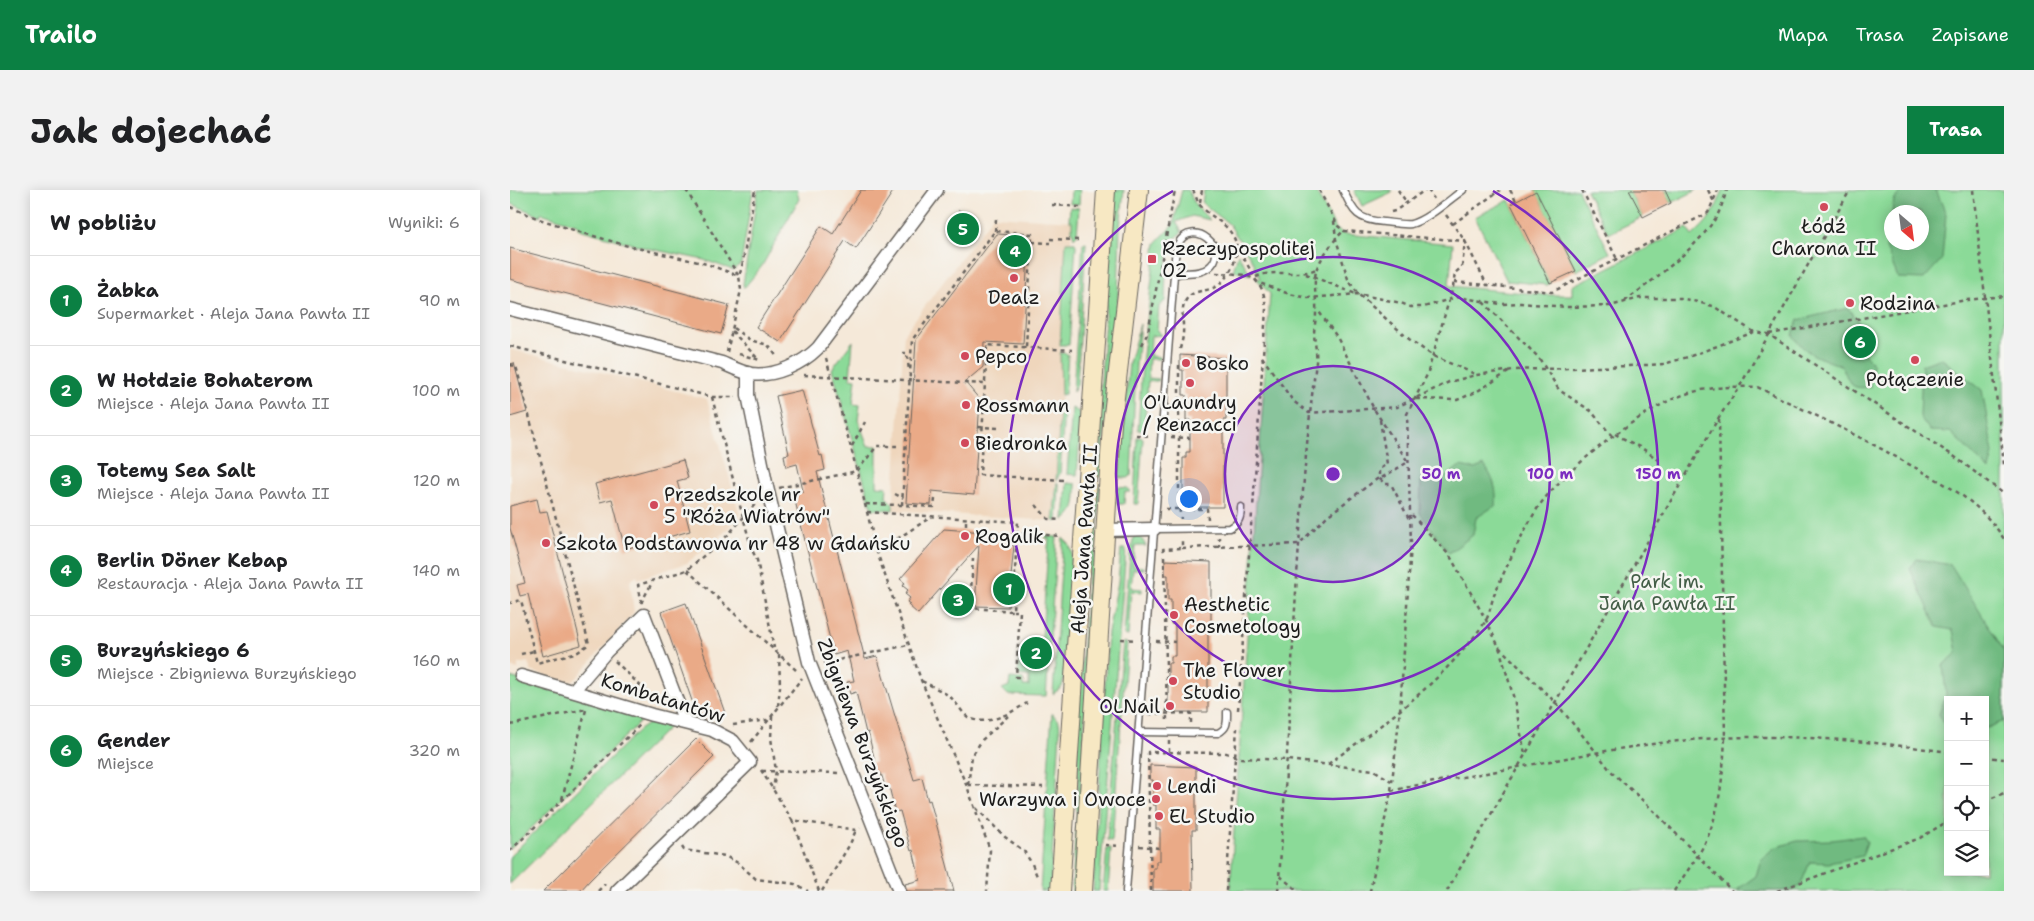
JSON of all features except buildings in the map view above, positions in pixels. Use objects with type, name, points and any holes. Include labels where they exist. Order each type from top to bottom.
[{"type":"main road","name":"Aleja Jana Pawła II","points":[[1060,891],[1106,190]]},
{"type":"main road","name":"Aleja Jana Pawła II","points":[[1083,891],[1112,423],[1139,190]]},
{"type":"street","points":[[510,309],[725,357],[748,373],[756,374],[775,371],[799,364],[818,348],[937,190]]},
{"type":"street","name":"Zbigniewa Burzyńskiego","points":[[748,373],[748,395],[762,463],[809,662],[899,891]]},
{"type":"street","points":[[1105,530],[1154,529]]},
{"type":"street","points":[[573,691],[643,609],[685,722]]},
{"type":"street","name":"Kombatantów","points":[[521,676],[652,715],[704,727],[726,735],[750,762]]},
{"type":"street","points":[[617,891],[750,762]]},
{"type":"lane","points":[[1343,190],[1352,208],[1361,218],[1372,222],[1404,224],[1412,224],[1420,220],[1463,190]]},
{"type":"lane","points":[[1126,891],[1174,275],[1178,244],[1182,239],[1193,233],[1205,235],[1214,245],[1215,257],[1212,263],[1202,271],[1182,272],[1174,275]]},
{"type":"lane","points":[[1154,529],[1230,528],[1235,525],[1241,515],[1241,507]]},
{"type":"lane","points":[[1138,732],[1218,733],[1224,730],[1226,726],[1227,712]]},
{"type":"path","points":[[686,190],[739,276],[741,290],[725,357],[761,360],[732,329]]},
{"type":"path","points":[[739,276],[755,190]]},
{"type":"path","points":[[1142,345],[1148,332],[1175,190]]},
{"type":"path","points":[[1193,190],[1199,204],[1222,222],[1236,243],[1257,282],[1262,286],[1266,309],[1238,716]]},
{"type":"path","points":[[1199,204],[1202,190]]},
{"type":"path","points":[[1398,190],[1407,203]]},
{"type":"path","points":[[1387,213],[1395,211],[1425,190]]},
{"type":"path","points":[[1487,285],[1465,241],[1452,224],[1500,190]]},
{"type":"path","points":[[1510,190],[1516,201]]},
{"type":"path","points":[[1582,190],[1617,259]]},
{"type":"path","points":[[1708,190],[1714,202]]},
{"type":"path","points":[[1454,282],[1552,292],[1704,216],[1710,210],[1718,190]]},
{"type":"path","points":[[1624,302],[1673,263],[1704,234],[1717,215],[1727,190]]},
{"type":"path","points":[[1447,891],[1719,417],[1740,386],[1850,190]]},
{"type":"path","points":[[1973,190],[2004,465]]},
{"type":"path","points":[[1052,205],[1081,206]]},
{"type":"path","points":[[510,207],[539,219],[580,232],[628,246],[707,264],[739,276]]},
{"type":"path","points":[[953,229],[960,210]]},
{"type":"path","points":[[902,505],[912,340],[995,231],[996,219]]},
{"type":"path","points":[[1334,219],[1336,239],[1348,279],[1358,294],[1395,327],[1433,356],[1476,375]]},
{"type":"path","points":[[995,231],[1032,234],[1026,347]]},
{"type":"path","points":[[1278,891],[1288,760],[1299,544],[1309,413],[1316,358],[1314,333],[1316,269],[1336,239],[1344,231]]},
{"type":"path","points":[[1050,239],[1079,240]]},
{"type":"path","points":[[1370,891],[1391,791],[1400,711],[1411,544],[1407,414],[1424,381],[1433,356],[1455,273],[1462,267],[1465,241]]},
{"type":"path","points":[[1031,242],[1050,243]]},
{"type":"path","points":[[1179,353],[1183,336],[1183,309],[1187,298],[1193,293],[1214,288],[1229,274],[1235,256],[1236,243]]},
{"type":"path","points":[[1256,277],[1270,274],[1304,273],[1316,269]]},
{"type":"path","points":[[1202,271],[1243,275],[1289,294],[1308,298],[1358,294]]},
{"type":"path","points":[[1304,273],[1358,294],[1401,303],[1411,307],[1424,307],[1448,299],[1465,298],[1501,304],[1521,303],[1566,307],[1601,306],[1640,298],[1681,298],[1713,306],[1754,332],[1768,334],[1967,300],[2004,296]]},
{"type":"path","points":[[1308,298],[1316,306],[1338,338],[1374,409],[1408,462]]},
{"type":"path","points":[[1482,302],[1508,329],[1525,342],[1546,369],[1559,390],[1591,411],[1614,435],[1643,449],[1659,460]]},
{"type":"path","points":[[732,329],[750,340],[768,345],[778,358]]},
{"type":"path","points":[[1262,357],[1293,401],[1309,413],[1397,407],[1449,382],[1476,375],[1513,370],[1664,364],[1754,332]]},
{"type":"path","points":[[1768,334],[1954,457],[2004,494]]},
{"type":"path","points":[[1063,480],[980,476],[987,345],[1072,350]]},
{"type":"path","points":[[510,346],[712,397],[730,398]]},
{"type":"path","points":[[902,353],[907,353],[910,380]]},
{"type":"path","points":[[555,358],[556,354]]},
{"type":"path","points":[[824,354],[832,377],[877,552],[908,645],[921,680],[968,787],[990,850],[988,891]]},
{"type":"path","points":[[772,360],[784,356]]},
{"type":"path","points":[[1179,362],[1182,548]]},
{"type":"path","points":[[510,365],[516,366],[589,644],[578,652],[537,663],[521,600],[510,603]]},
{"type":"path","points":[[805,370],[797,374],[985,384]]},
{"type":"path","points":[[1414,399],[1457,400],[1476,392],[1513,370]]},
{"type":"path","points":[[1328,764],[1400,711],[1462,652],[1486,620],[1503,576],[1537,508],[1549,492],[1574,468],[1614,435],[1661,405],[1684,394],[1740,386],[1757,387],[1873,444],[1956,490],[1988,517],[2004,539]]},
{"type":"path","points":[[712,397],[757,560],[774,648]]},
{"type":"path","points":[[1674,891],[1698,856],[1715,816],[1723,776],[1725,738],[1719,417]]},
{"type":"path","points":[[1380,418],[1387,464],[1379,469],[1379,478],[1386,484],[1391,484],[1411,522]]},
{"type":"path","points":[[851,448],[864,422]]},
{"type":"path","points":[[978,427],[1000,428]]},
{"type":"path","points":[[779,488],[857,471],[877,446],[897,446]]},
{"type":"path","points":[[1166,718],[1164,549],[1299,544],[1327,516],[1379,478],[1408,462]]},
{"type":"path","points":[[894,494],[903,498]]},
{"type":"path","points":[[643,609],[638,585],[687,570],[728,535],[762,496]]},
{"type":"path","points":[[865,504],[934,507],[935,499]]},
{"type":"path","points":[[1036,505],[1048,518],[1061,520]]},
{"type":"path","points":[[1156,510],[1207,509],[1208,528]]},
{"type":"path","points":[[867,512],[1018,522],[1012,611]]},
{"type":"path","points":[[1411,514],[1450,556],[1499,647],[1514,699],[1526,754]]},
{"type":"path","points":[[877,552],[932,517]]},
{"type":"path","points":[[966,519],[966,533]]},
{"type":"path","points":[[1017,533],[1060,536]]},
{"type":"path","points":[[973,558],[970,608],[1020,611],[1016,676],[1023,677]]},
{"type":"path","points":[[687,570],[797,670]]},
{"type":"path","points":[[643,609],[654,580]]},
{"type":"path","points":[[820,663],[908,645]]},
{"type":"path","points":[[1499,647],[1556,703],[1610,770],[1656,813],[1732,891]]},
{"type":"path","points":[[521,654],[534,651]]},
{"type":"path","points":[[606,652],[670,718]]},
{"type":"path","points":[[778,707],[780,687],[779,652]]},
{"type":"path","points":[[1017,653],[1032,653],[1039,659],[1039,654],[1052,654]]},
{"type":"path","points":[[750,742],[803,676]]},
{"type":"path","points":[[921,680],[950,697],[962,712],[972,719],[983,720],[1010,714]]},
{"type":"path","points":[[968,787],[972,756],[982,740],[1010,714],[1027,703]]},
{"type":"path","points":[[510,725],[586,708],[562,800]]},
{"type":"path","points":[[772,714],[771,738],[776,762],[773,789]]},
{"type":"path","points":[[1140,714],[1191,714],[1191,732]]},
{"type":"path","points":[[510,851],[652,715]]},
{"type":"path","points":[[704,727],[734,725],[768,719]]},
{"type":"path","points":[[1226,891],[1237,726]]},
{"type":"path","points":[[1391,791],[1426,782],[1679,741],[1725,738],[1816,738],[1892,744],[1944,751]]},
{"type":"path","points":[[1151,891],[1148,752],[1226,753],[1241,758],[1328,764],[1374,770],[1391,781]]},
{"type":"path","points":[[1989,758],[2004,760]]},
{"type":"path","points":[[750,762],[762,771],[792,820],[820,891]]},
{"type":"path","points":[[762,771],[838,774],[851,769]]},
{"type":"path","points":[[968,787],[1043,788]]},
{"type":"path","points":[[1989,799],[2004,792]]},
{"type":"path","points":[[974,804],[1000,832],[1024,851],[1037,876]]},
{"type":"path","points":[[792,820],[856,830],[850,844],[820,891]]},
{"type":"path","points":[[1777,891],[1920,838],[1944,823]]},
{"type":"path","points":[[672,837],[684,850],[725,856],[738,863],[756,879],[795,884],[808,891]]},
{"type":"path","points":[[1279,876],[1298,891]]},
{"type":"shaded area","points":[[993,216],[1072,221],[1071,242],[1066,242],[1060,345],[1061,395],[1053,521],[893,510],[904,334]]},
{"type":"shaded area","name":"Przedszkole nr 5 \"Róża Wiatrów\"","points":[[510,349],[707,399],[740,515],[726,531],[687,563],[638,579],[637,576],[630,581],[634,612],[575,680],[566,682],[531,671],[528,662],[518,664],[518,669],[510,667]]},
{"type":"green space","points":[[510,190],[753,190],[741,264],[733,270],[704,260],[646,248],[579,229],[579,225],[541,213],[540,216],[510,203]]},
{"type":"green space","points":[[758,190],[797,190],[799,199],[762,266],[744,288],[743,284]]},
{"type":"green space","points":[[1071,190],[1080,190],[1079,204],[1070,204]]},
{"type":"green space","points":[[1113,190],[1124,190],[1120,227],[1118,298],[1101,477],[1095,476]]},
{"type":"green space","points":[[1182,190],[1188,190],[1196,206],[1210,220],[1192,216],[1176,222],[1182,232],[1176,237],[1172,245],[1167,263],[1165,301],[1159,306],[1157,331],[1162,335],[1151,336],[1150,356],[1160,357],[1160,359],[1149,359],[1148,378],[1159,379],[1158,381],[1148,381],[1144,431],[1138,430],[1142,364],[1156,243],[1173,225]]},
{"type":"green space","name":"Park im. Jana Pawła II","points":[[1204,190],[1315,190],[1336,229],[1344,234],[1453,244],[1449,286],[1547,295],[1572,295],[1572,286],[1687,228],[1692,236],[1711,216],[1723,190],[2004,190],[2004,891],[1230,891],[1270,294],[1257,279],[1260,278],[1255,265],[1229,224],[1202,203]]},
{"type":"green space","points":[[1354,190],[1391,190],[1392,192],[1362,206]]},
{"type":"green space","points":[[1535,190],[1578,190],[1610,253],[1576,271]]},
{"type":"green space","points":[[1586,190],[1629,190],[1643,217],[1608,234]]},
{"type":"green space","points":[[1665,190],[1697,190],[1671,203]]},
{"type":"green space","points":[[1902,190],[1936,190],[1946,214],[1942,259],[1924,279],[1898,278],[1887,250],[1929,250],[1929,205],[1893,205],[1894,200]]},
{"type":"green space","points":[[1509,200],[1550,283],[1548,285],[1507,281],[1475,217]]},
{"type":"green space","points":[[1070,207],[1079,208],[1077,235],[1074,238],[1072,221],[1069,221]]},
{"type":"green space","points":[[1066,242],[1074,242],[1076,245],[1069,345],[1060,345]]},
{"type":"green space","points":[[1083,243],[1086,243],[1077,384],[1073,392]]},
{"type":"green space","points":[[1238,254],[1251,275],[1233,271]]},
{"type":"green space","points":[[1848,308],[1861,325],[1862,350],[1873,365],[1870,387],[1863,388],[1851,384],[1842,366],[1820,358],[1808,351],[1793,335],[1798,320]]},
{"type":"green space","points":[[1140,324],[1136,364],[1131,476],[1119,478],[1129,363]]},
{"type":"green space","points":[[853,341],[850,378],[856,379],[853,404],[860,405],[858,420],[868,446],[877,446],[877,486],[887,487],[886,497],[893,504],[893,510],[872,509],[832,369]]},
{"type":"green space","points":[[1060,353],[1068,355],[1065,394],[1061,395]]},
{"type":"green space","points":[[1941,358],[1982,390],[1993,453],[1989,470],[1950,432],[1930,431],[1920,417],[1922,365]]},
{"type":"green space","points":[[1064,408],[1060,473],[1056,481],[1060,409]]},
{"type":"green space","points":[[1072,408],[1079,412],[1081,420],[1077,475],[1067,474]]},
{"type":"green space","points":[[1137,437],[1143,438],[1138,504],[1134,504]]},
{"type":"green space","points":[[1484,465],[1494,484],[1496,505],[1476,518],[1473,535],[1449,553],[1420,513],[1421,479],[1439,480],[1460,466],[1475,469]]},
{"type":"green space","points":[[1057,482],[1059,486],[1057,521],[1053,521]]},
{"type":"green space","points":[[1067,483],[1076,484],[1076,499],[1074,509],[1064,520]]},
{"type":"green space","points":[[1094,486],[1100,486],[1083,747],[1076,891],[1072,891],[1078,791],[1077,737]]},
{"type":"green space","points":[[1118,487],[1130,490],[1130,492],[1125,492],[1124,504],[1117,504]]},
{"type":"green space","points":[[1046,536],[1057,537],[1049,652],[1041,652],[1049,539],[1046,539]]},
{"type":"green space","points":[[1134,536],[1141,538],[1146,546],[1135,546],[1133,566],[1144,567],[1144,569],[1133,569],[1131,588],[1142,589],[1142,592],[1131,591],[1128,636],[1124,635],[1130,554]]},
{"type":"green space","points":[[1063,538],[1069,544],[1072,552],[1064,678],[1062,687],[1053,694]]},
{"type":"green space","points":[[1121,549],[1126,549],[1099,891],[1093,891],[1108,632],[1118,582]]},
{"type":"green space","points":[[1917,559],[1951,565],[2004,652],[2004,721],[1989,727],[1989,696],[1946,696],[1943,665],[1957,653],[1953,630],[1937,627],[1910,569]]},
{"type":"green space","points":[[1123,642],[1127,643],[1112,841],[1107,840]]},
{"type":"green space","points":[[1019,655],[1030,655],[1040,663],[1041,655],[1049,655],[1046,696],[1008,695],[1002,689],[1009,686],[1010,678],[1023,679],[1023,686],[1029,686],[1029,676],[1018,675]]},
{"type":"green space","points":[[510,677],[642,715],[642,720],[510,849]]},
{"type":"green space","points":[[1944,700],[1944,723],[1939,714]]},
{"type":"green space","points":[[1052,713],[1059,722],[1060,731],[1050,891],[1040,891]]},
{"type":"green space","points":[[655,719],[672,724],[510,884],[510,856],[639,730]]},
{"type":"green space","points":[[1863,836],[1867,842],[1862,856],[1829,863],[1810,862],[1801,884],[1792,891],[1739,891],[1738,889],[1756,876],[1761,859],[1774,848],[1797,841],[1832,840]]},
{"type":"green space","points":[[1107,848],[1111,848],[1108,891],[1103,891]]},
{"type":"place","name":"Łódź Charona II","points":[[1824,207]]},
{"type":"place","name":"Burzyńskiego 6","points":[[963,229]]},
{"type":"place","name":"Berlin Döner Kebap","points":[[1015,251]]},
{"type":"place","name":"Rzeczypospolitej 02","points":[[1152,259]]},
{"type":"place","name":"Dealz","points":[[1014,278]]},
{"type":"place","name":"Rodzina","points":[[1850,303]]},
{"type":"place","name":"Gender","points":[[1860,342]]},
{"type":"place","name":"Pepco","points":[[965,356]]},
{"type":"place","name":"Połączenie","points":[[1915,360]]},
{"type":"place","name":"Bosko","points":[[1186,363]]},
{"type":"place","name":"O'Laundry / Renzacci","points":[[1190,383]]},
{"type":"place","name":"Rossmann","points":[[966,405]]},
{"type":"place","name":"Biedronka","points":[[965,443]]},
{"type":"place","name":"Przedszkole nr 5 \"Róża Wiatrów\"","points":[[654,505]]},
{"type":"place","name":"Rogalik","points":[[965,536]]},
{"type":"place","name":"Szkoła Podstawowa nr 48 w Gdańsku","points":[[546,543]]},
{"type":"place","name":"Żabka","points":[[1009,589]]},
{"type":"place","name":"Totemy Sea Salt","points":[[958,600]]},
{"type":"place","name":"Aesthetic Cosmetology","points":[[1174,615]]},
{"type":"place","name":"W Hołdzie Bohaterom","points":[[1036,653]]},
{"type":"place","name":"The Flower Studio","points":[[1173,681]]},
{"type":"place","name":"OLNail","points":[[1170,706]]},
{"type":"place","name":"Lendi","points":[[1157,786]]},
{"type":"place","name":"Warzywa i Owoce","points":[[1156,799]]},
{"type":"place","name":"EL Studio","points":[[1159,816]]}]
